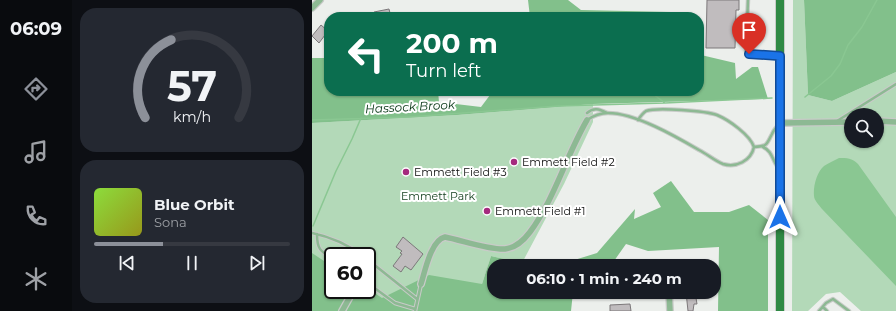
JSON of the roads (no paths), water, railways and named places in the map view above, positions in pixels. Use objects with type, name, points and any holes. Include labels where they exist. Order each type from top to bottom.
[{"type":"main road","points":[[780,0],[780,311]]},
{"type":"street","points":[[312,8],[320,0]]},
{"type":"street","points":[[421,284],[432,249],[435,243],[442,237],[494,248],[506,249],[519,244],[530,233],[545,207],[587,120]]},
{"type":"street","points":[[884,121],[896,122]]},
{"type":"street","points":[[780,123],[844,122]]},
{"type":"street","points":[[342,311],[349,299]]},
{"type":"street","points":[[669,299],[670,311]]},
{"type":"lane","points":[[748,0],[746,51],[750,54],[780,56]]},
{"type":"lane","points":[[835,122],[896,84]]},
{"type":"lane","points":[[587,113],[597,108],[608,113],[638,120],[700,150],[722,164],[734,166],[741,164],[751,153],[754,147]]},
{"type":"lane","points":[[638,120],[646,111],[659,110],[707,112],[718,116],[748,136],[754,147]]},
{"type":"lane","points":[[587,120],[598,115],[608,113]]},
{"type":"lane","points":[[763,147],[767,144],[771,134],[780,123]]},
{"type":"lane","points":[[754,147],[763,147],[769,151],[772,160],[780,169]]},
{"type":"lane","points":[[312,233],[337,240],[348,247]]},
{"type":"lane","points":[[317,234],[317,244],[319,249],[324,252]]},
{"type":"lane","points":[[376,266],[417,299]]},
{"type":"lane","points":[[376,290],[395,303],[415,310],[421,284]]},
{"type":"lane","points":[[819,311],[833,299],[849,311]]},
{"type":"lane","points":[[823,307],[827,311]]},
{"type":"waterway","name":"Hassock Brook","points":[[805,97],[831,76],[840,64],[848,45],[862,27],[877,0]]},
{"type":"waterway","points":[[656,96],[665,103]]},
{"type":"waterway","name":"Hassock Brook","points":[[312,120],[409,117],[558,106],[772,98]]},
{"type":"waterway","points":[[313,226],[336,171],[361,118]]},
{"type":"place","name":"Emmett Field #2","points":[[514,162]]},
{"type":"place","name":"Emmett Field #3","points":[[406,172]]},
{"type":"place","name":"Emmett Field #1","points":[[487,211]]},
{"type":"park label","name":"Emmett Park","points":[[438,196]]}]
